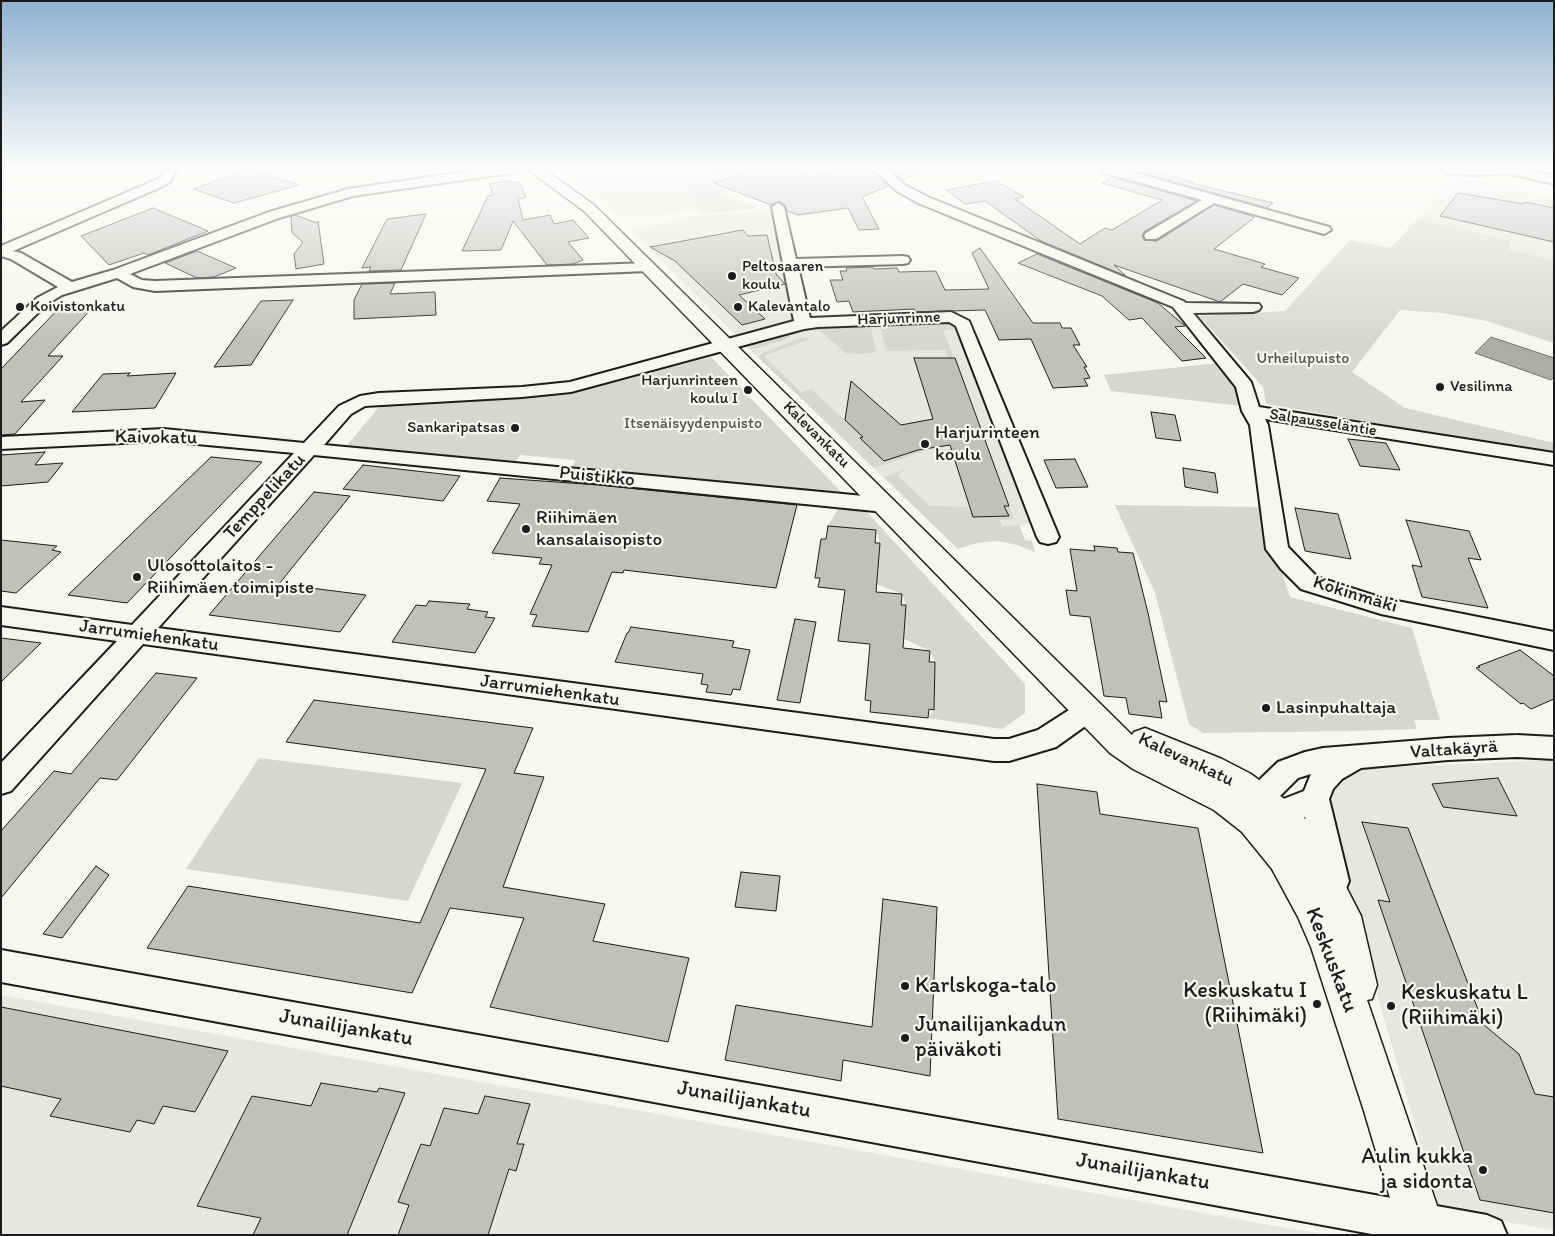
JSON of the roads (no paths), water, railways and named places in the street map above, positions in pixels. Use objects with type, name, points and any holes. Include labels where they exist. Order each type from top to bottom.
[{"type":"street","points":[[1,252],[59,227]]},
{"type":"street","points":[[1,340],[42,301],[69,287],[118,273],[240,227]]},
{"type":"street","name":"Kalevankatu","points":[[608,227],[1121,744],[1132,752],[1226,800],[1264,812]]},
{"type":"street","points":[[782,227],[803,324]]},
{"type":"street","name":"Salpausseläntie","points":[[990,227],[1178,304],[1245,386],[1252,411],[1554,459]]},
{"type":"street","points":[[1151,236],[1166,227]]},
{"type":"street","points":[[1312,227],[1324,230]]},
{"type":"street","points":[[1,252],[16,256],[69,287]]},
{"type":"street","points":[[790,263],[903,260]]},
{"type":"street","points":[[118,273],[138,284],[155,286],[648,267]]},
{"type":"street","points":[[1181,308],[1253,307]]},
{"type":"street","name":"Harjunrinne","points":[[726,346],[803,324],[818,322],[951,317],[960,321],[1048,537]]},
{"type":"street","name":"Temppelikatu","points":[[1,782],[345,410],[360,401],[374,398],[522,392],[571,387],[726,346]]},
{"type":"street","name":"Kokinmäki","points":[[1252,411],[1259,425],[1277,549],[1289,564],[1309,583],[1381,606],[1554,641]]},
{"type":"street","name":"Kaivokatu","points":[[1,443],[164,435],[310,448]]},
{"type":"street","name":"Puistikko","points":[[310,448],[885,505]]},
{"type":"street","name":"Jarrumiehenkatu","points":[[1,616],[994,750],[1009,750],[1046,739],[1089,710]]},
{"type":"street","name":"Valtakäyrä","points":[[1264,812],[1288,770],[1323,760],[1507,746],[1554,748]]},
{"type":"street","name":"Valtakäyrä","points":[[1315,799],[1322,782],[1332,771],[1354,759]]},
{"type":"street","points":[[1264,812],[1315,799],[1343,916]]},
{"type":"street","name":"Keskuskatu","points":[[1264,812],[1296,833],[1314,859],[1343,916],[1385,1111]]},
{"type":"street","name":"Keskuskatu","points":[[1264,812],[1284,858],[1312,905],[1329,945],[1385,1111],[1422,1229]]},
{"type":"street","name":"Junailijankatu","points":[[1,966],[1422,1229],[1487,1235]]},
{"type":"place","name":"Peltosaaren koulu","points":[[732,276]]},
{"type":"place","name":"Koivistonkatu","points":[[20,307]]},
{"type":"place","name":"Kalevantalo","points":[[738,307]]},
{"type":"place","name":"Vesilinna","points":[[1440,387]]},
{"type":"place","name":"Harjunrinteen koulu I","points":[[748,390]]},
{"type":"place","name":"Sankaripatsas","points":[[515,428]]},
{"type":"place","name":"Harjurinteen koulu","points":[[925,444]]},
{"type":"place","name":"Riihimäen kansalaisopisto","points":[[526,529]]},
{"type":"place","name":"Ulosottolaitos - Riihimäen toimipiste","points":[[137,577]]},
{"type":"place","name":"Lasinpuhaltaja","points":[[1266,708]]},
{"type":"place","name":"Karlskoga-talo","points":[[905,986]]},
{"type":"place","name":"Keskuskatu I (Riihimäki)","points":[[1317,1004]]},
{"type":"place","name":"Keskuskatu L (Riihimäki)","points":[[1391,1006]]},
{"type":"place","name":"Junailijankadun päiväkoti","points":[[905,1038]]},
{"type":"place","name":"Aulin kukka ja sidonta","points":[[1483,1170]]},
{"type":"park label","name":"Urheilupuisto","points":[[1303,359]]},
{"type":"park label","name":"Itsenäisyydenpuisto","points":[[693,424]]}]
